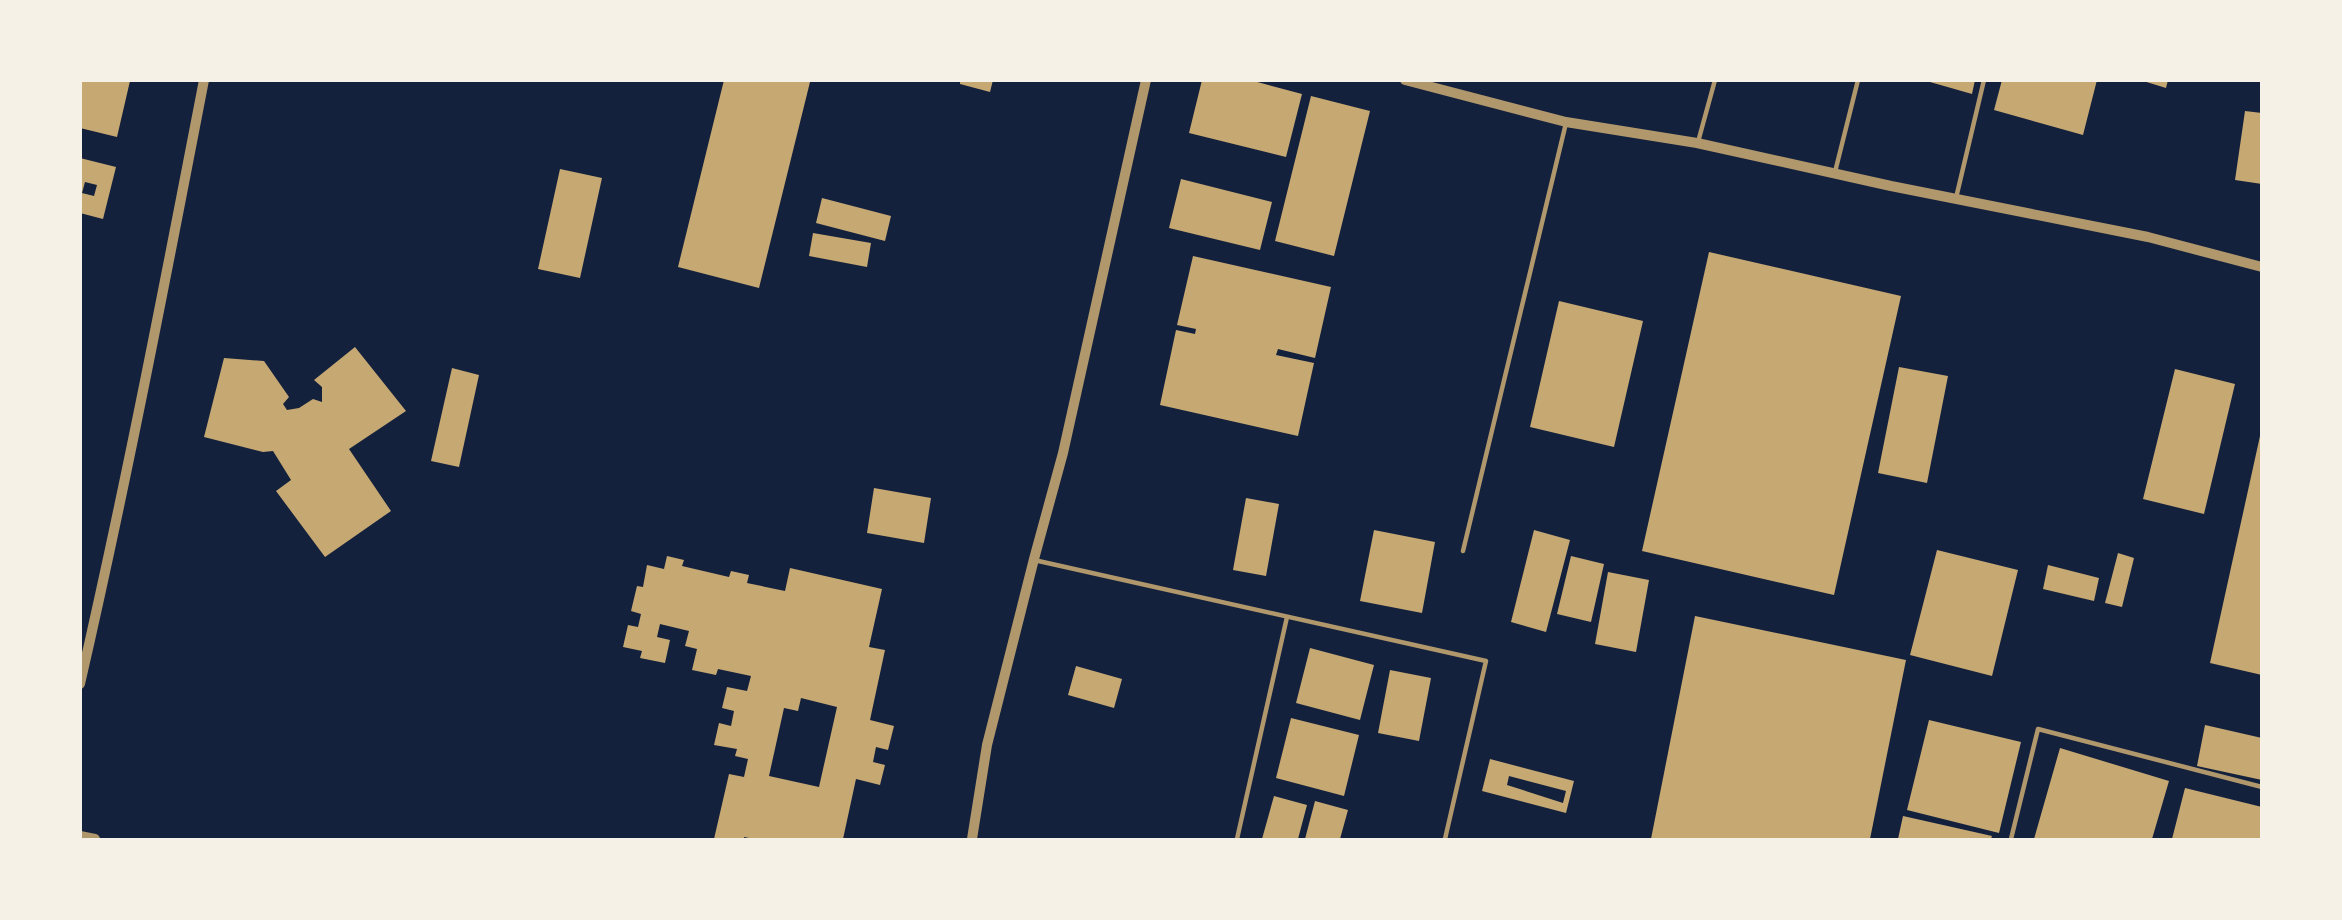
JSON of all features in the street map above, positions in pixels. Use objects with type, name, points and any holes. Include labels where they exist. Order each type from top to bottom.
[{"type":"street","points":[[80,684],[140,410],[204,80]]},
{"type":"street","points":[[972,839],[987,745],[1063,453],[1146,80]]},
{"type":"street","points":[[1405,80],[1566,122],[1697,143],[2148,237],[2262,267]]},
{"type":"street","points":[[80,836],[95,839]]},
{"type":"lane","points":[[1697,143],[1715,80]]},
{"type":"lane","points":[[1835,173],[1858,80]]},
{"type":"lane","points":[[1955,198],[1984,80]]},
{"type":"lane","points":[[1463,551],[1566,122]]},
{"type":"lane","points":[[1034,559],[1486,661],[1445,839]]},
{"type":"lane","points":[[1237,839],[1287,617]]},
{"type":"lane","points":[[2011,839],[2038,729],[2262,786]]},
{"type":"building","points":[[80,80],[130,81],[117,137],[80,128]]},
{"type":"building","points":[[724,80],[810,82],[759,288],[678,267]]},
{"type":"building","points":[[960,80],[993,80],[990,92],[960,84]]},
{"type":"building","points":[[1202,80],[1250,80],[1302,94],[1286,157],[1189,133]]},
{"type":"building","points":[[1923,80],[1975,80],[1972,94]]},
{"type":"building","points":[[2002,80],[2097,80],[2083,135],[1994,110]]},
{"type":"building","points":[[2140,80],[2168,80],[2166,88]]},
{"type":"building","points":[[1311,96],[1370,111],[1334,256],[1275,241]]},
{"type":"building","points":[[2245,111],[2262,113],[2262,184],[2235,180]]},
{"type":"building","points":[[80,158],[116,167],[103,219],[80,213]],"holes":[[[85,182],[97,185],[94,196],[82,193]]]},
{"type":"building","points":[[560,169],[602,178],[580,278],[538,269]]},
{"type":"building","points":[[1181,179],[1272,202],[1260,250],[1169,228]]},
{"type":"building","points":[[822,198],[891,216],[885,241],[816,223]]},
{"type":"building","points":[[813,233],[871,243],[867,267],[809,256]]},
{"type":"building","points":[[1709,252],[1901,296],[1834,595],[1642,551]]},
{"type":"building","points":[[1193,256],[1331,287],[1315,358],[1278,349],[1276,355],[1314,363],[1298,436],[1160,405],[1176,330],[1195,334],[1196,329],[1177,325]]},
{"type":"building","points":[[1559,301],[1643,321],[1614,447],[1530,427]]},
{"type":"building","points":[[355,347],[406,411],[349,449],[391,511],[325,557],[276,491],[291,480],[273,451],[263,452],[204,437],[224,358],[264,361],[289,397],[283,404],[287,410],[299,408],[313,399],[322,402],[322,387],[314,380]]},
{"type":"building","points":[[1899,367],[1948,376],[1927,483],[1878,473]]},
{"type":"building","points":[[452,368],[479,375],[459,467],[431,461]]},
{"type":"building","points":[[2175,369],[2235,384],[2204,514],[2143,499]]},
{"type":"building","points":[[2262,436],[2262,675],[2210,663]]},
{"type":"building","points":[[874,488],[931,498],[924,543],[867,533]]},
{"type":"building","points":[[1246,498],[1279,504],[1266,576],[1233,570]]},
{"type":"building","points":[[1374,530],[1435,542],[1422,613],[1360,601]]},
{"type":"building","points":[[1534,530],[1570,540],[1546,632],[1511,622]]},
{"type":"building","points":[[1937,550],[2018,570],[1992,676],[1910,655]]},
{"type":"building","points":[[2118,553],[2134,558],[2122,607],[2105,603]]},
{"type":"building","points":[[667,556],[684,560],[682,566],[729,577],[731,571],[749,575],[747,583],[785,591],[790,568],[882,589],[869,647],[885,650],[870,720],[894,726],[888,750],[876,747],[873,762],[885,765],[880,785],[856,779],[843,839],[714,839],[729,774],[744,777],[748,759],[735,756],[737,749],[714,745],[719,723],[731,726],[734,711],[722,708],[727,687],[747,691],[751,676],[718,669],[716,675],[692,670],[697,649],[685,646],[689,631],[660,624],[657,637],[670,640],[665,663],[640,658],[642,651],[623,647],[628,625],[638,627],[641,614],[631,611],[637,586],[643,587],[647,565],[664,569]],"holes":[[[801,698],[837,707],[819,787],[769,776],[784,708],[798,711]]]},
{"type":"building","points":[[1571,556],[1604,564],[1591,622],[1557,614]]},
{"type":"building","points":[[2048,565],[2099,578],[2094,601],[2043,589]]},
{"type":"building","points":[[1608,572],[1649,580],[1636,652],[1595,644]]},
{"type":"building","points":[[1695,616],[1906,660],[1870,839],[1651,839]]},
{"type":"building","points":[[1310,648],[1374,665],[1360,720],[1296,703]]},
{"type":"building","points":[[1076,666],[1122,679],[1114,708],[1068,695]]},
{"type":"building","points":[[1390,670],[1431,678],[1419,741],[1378,733]]},
{"type":"building","points":[[1291,718],[1359,735],[1344,796],[1276,778]]},
{"type":"building","points":[[1929,720],[2021,742],[1999,833],[1907,810]]},
{"type":"building","points":[[2205,725],[2262,738],[2262,780],[2197,766]]},
{"type":"building","points":[[2060,748],[2169,781],[2152,839],[2034,839]]},
{"type":"building","points":[[1490,759],[1574,781],[1566,813],[1482,791]],"holes":[[[1509,776],[1566,791],[1563,803],[1507,785]]]},
{"type":"building","points":[[2185,788],[2262,807],[2262,839],[2172,839]]},
{"type":"building","points":[[1274,796],[1307,805],[1298,839],[1262,839]]},
{"type":"building","points":[[1315,801],[1348,810],[1340,839],[1305,839]]},
{"type":"building","points":[[1903,816],[1992,836],[1991,839],[1898,839]]}]
